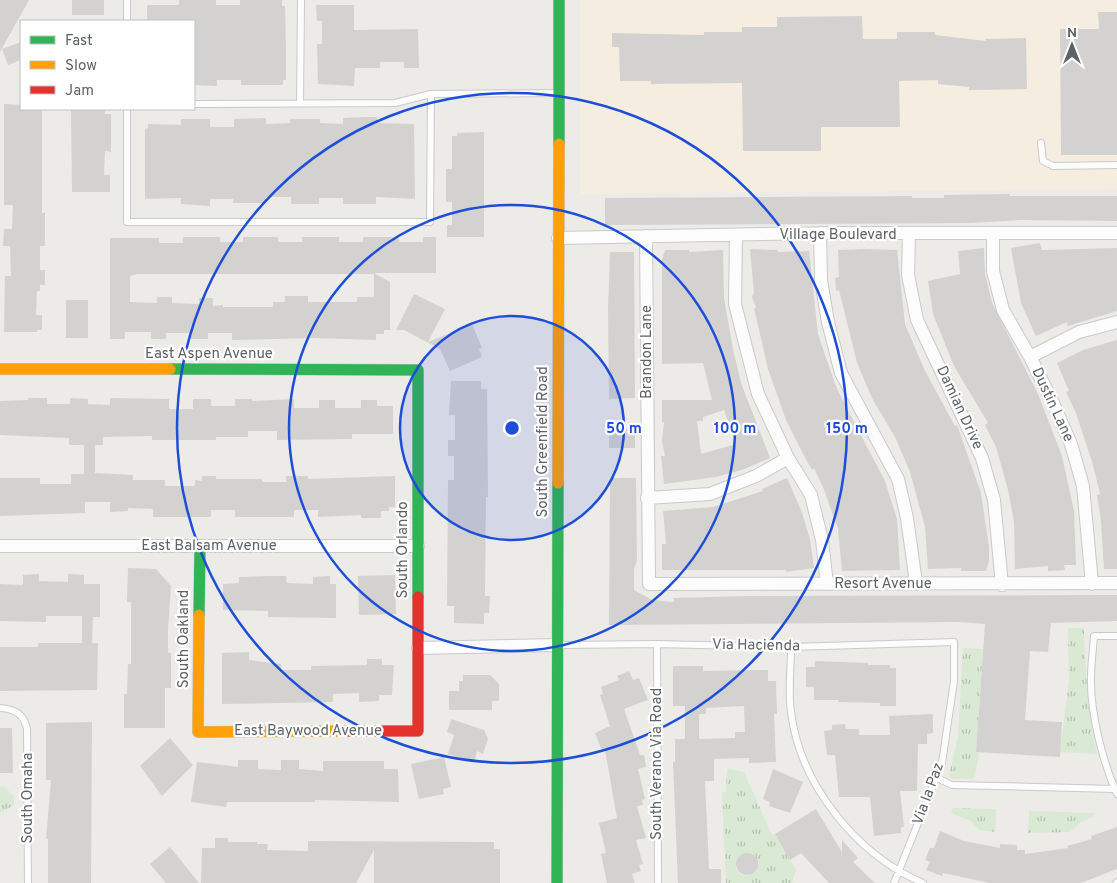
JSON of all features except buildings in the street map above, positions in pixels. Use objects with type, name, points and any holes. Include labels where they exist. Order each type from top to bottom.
[{"type":"street","name":"South Greenfield Road","points":[[557,883],[559,0]]},
{"type":"street","name":"Village Boulevard","points":[[558,238],[820,233],[909,235],[1117,233]]},
{"type":"street","points":[[820,233],[822,289],[841,373],[898,479],[907,518],[916,583]]},
{"type":"street","name":"Dustin Lane","points":[[993,233],[993,271],[1003,310],[1030,357],[1071,444],[1083,486],[1092,584]]},
{"type":"street","name":"Damian Drive","points":[[909,235],[908,274],[917,320],[982,458],[994,500],[1002,585]]},
{"type":"street","name":"Brandon Lane","points":[[646,236],[649,584]]},
{"type":"street","points":[[736,236],[735,304],[758,394],[788,458],[811,495],[822,540],[827,584]]},
{"type":"street","points":[[1030,357],[1079,332],[1117,322]]},
{"type":"street","name":"East Aspen Avenue","points":[[0,369],[418,370]]},
{"type":"street","name":"South Orlando","points":[[418,370],[418,731]]},
{"type":"street","points":[[647,498],[710,494],[756,476],[788,458]]},
{"type":"street","name":"East Balsam Avenue","points":[[0,546],[418,546]]},
{"type":"street","name":"South Oakland","points":[[198,732],[200,546]]},
{"type":"street","name":"Resort Avenue","points":[[649,584],[1117,584]]},
{"type":"street","points":[[418,648],[559,645]]},
{"type":"street","name":"East Baywood Avenue","points":[[198,732],[418,731]]},
{"type":"lane","points":[[127,0],[127,20]]},
{"type":"lane","points":[[300,103],[301,0]]},
{"type":"lane","points":[[195,104],[395,102],[431,94],[558,93]]},
{"type":"lane","points":[[127,110],[128,222],[430,222],[431,94]]},
{"type":"lane","points":[[1042,143],[1043,160],[1053,166],[1117,165]]},
{"type":"lane","points":[[936,778],[952,784],[1116,792],[1108,775],[1097,732],[1090,680],[1094,636],[1117,636]]},
{"type":"lane","name":"Via Hacienda","points":[[559,645],[657,644],[791,647],[954,642]]},
{"type":"lane","name":"Via la Paz","points":[[894,883],[942,764],[954,681],[954,642]]},
{"type":"lane","name":"South Verano Via Road","points":[[657,644],[658,883]]},
{"type":"lane","points":[[791,647],[791,712],[804,762],[825,799],[856,838],[899,873],[923,883]]},
{"type":"lane","name":"South Omaha","points":[[0,708],[13,710],[21,714],[26,721],[28,729],[28,883]]},
{"type":"shaded area","points":[[580,0],[1117,0],[1117,189],[580,194]]},
{"type":"green space","points":[[1068,628],[1084,628],[1091,723],[1097,754],[1060,752],[1069,680]]},
{"type":"green space","points":[[963,648],[983,649],[976,752],[979,753],[975,776],[971,779],[951,779],[949,775],[958,737]]},
{"type":"green space","points":[[727,769],[744,772],[772,835],[775,834],[796,870],[792,883],[726,883],[722,792],[726,792]],"holes":[[[742,854],[751,854],[757,860],[757,869],[749,876],[741,875],[736,869],[736,860]]]},
{"type":"green space","points":[[0,786],[6,788],[14,797],[14,805],[0,813]]},
{"type":"green space","points":[[953,808],[996,809],[995,832],[979,830],[971,821],[951,813]]},
{"type":"green space","points":[[1029,811],[1094,813],[1093,817],[1081,822],[1070,832],[1028,833]]},
{"type":"traffic: fast","points":[[559,0],[559,144]]},
{"type":"traffic: fast","points":[[170,369],[418,370],[418,597]]},
{"type":"traffic: fast","points":[[557,883],[558,483]]},
{"type":"traffic: fast","points":[[199,615],[200,546]]},
{"type":"traffic: slow","points":[[558,483],[559,144]]},
{"type":"traffic: slow","points":[[0,369],[170,369]]},
{"type":"traffic: slow","points":[[199,615],[198,732],[344,731]]},
{"type":"traffic: jam","points":[[344,731],[418,731],[418,597]]}]
